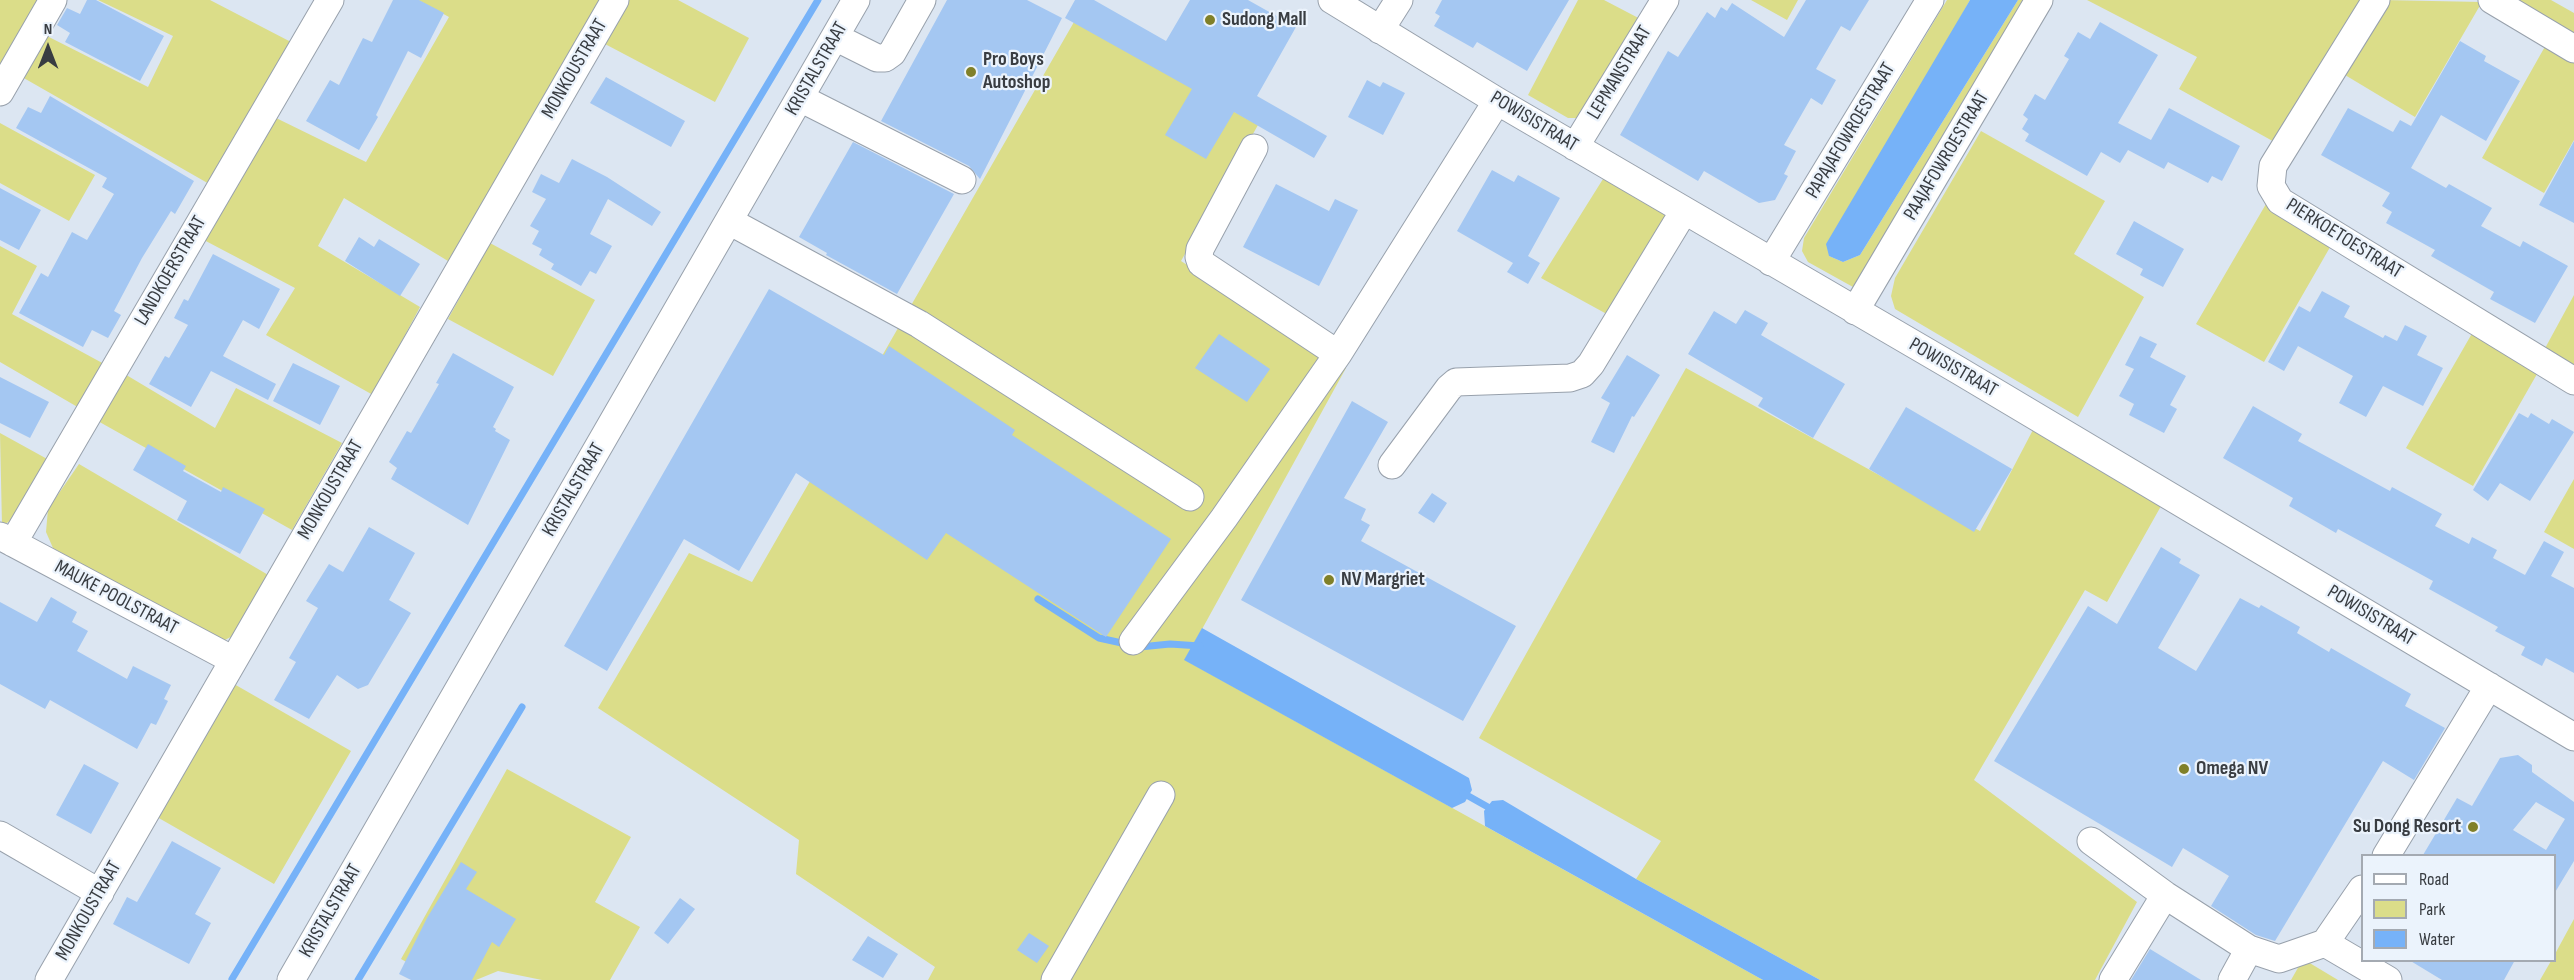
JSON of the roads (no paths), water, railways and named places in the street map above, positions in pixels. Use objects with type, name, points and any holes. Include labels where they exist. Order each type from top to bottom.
[{"type":"street","points":[[0,92],[53,0]]},
{"type":"street","name":"LANDKOERSTRAAT","points":[[6,539],[330,0]]},
{"type":"street","name":"MONKOUSTRAAT","points":[[49,980],[615,0]]},
{"type":"street","name":"KRISTALSTRAAT","points":[[291,980],[856,0]]},
{"type":"street","points":[[835,37],[877,58],[885,58],[892,53],[922,0]]},
{"type":"street","name":"POWISISTRAAT","points":[[1332,0],[1497,101],[2574,737]]},
{"type":"street","points":[[1380,30],[1399,0]]},
{"type":"street","name":"LEPMANSTRAAT","points":[[1575,147],[1665,0]]},
{"type":"street","name":"PAPAJAFOWROESTRAAT","points":[[1772,262],[1930,0]]},
{"type":"street","name":"PAAJAFOWROESTRAAT","points":[[1855,311],[2039,0]]},
{"type":"street","name":"PIERKOETOESTRAAT","points":[[2376,0],[2273,166],[2271,186],[2280,201],[2574,381]]},
{"type":"street","points":[[2492,0],[2574,49]]},
{"type":"street","points":[[800,98],[962,180]]},
{"type":"street","points":[[1133,641],[1224,518],[1338,354],[1497,101]]},
{"type":"street","points":[[1254,148],[1200,249],[1199,257],[1202,262],[1338,354]]},
{"type":"street","points":[[1392,465],[1449,388],[1456,382],[1570,378],[1582,374],[1591,364],[1684,211]]},
{"type":"street","points":[[729,221],[919,324],[1190,497]]},
{"type":"street","name":"MAUKE POOLSTRAAT","points":[[6,539],[233,660]]},
{"type":"street","points":[[2387,854],[2489,687]]},
{"type":"street","points":[[1055,980],[1161,795]]},
{"type":"street","points":[[0,836],[100,893]]},
{"type":"street","points":[[2091,841],[2165,895],[2249,949],[2279,959],[2325,943],[2361,890]]},
{"type":"street","points":[[2113,980],[2165,895]]},
{"type":"street","points":[[2325,943],[2388,980]]},
{"type":"street","points":[[2232,980],[2249,949]]},
{"type":"water","points":[[1970,0],[2018,0],[1860,255],[1843,262],[1829,256],[1826,244]]},
{"type":"water","points":[[1202,628],[1469,778],[1472,790],[1465,802],[1452,808],[1184,660]]},
{"type":"water","points":[[1503,800],[1636,879],[1820,980],[1763,980],[1485,826],[1484,811],[1492,801]]},
{"type":"waterway","points":[[232,979],[818,0]]},
{"type":"waterway","points":[[1038,599],[1099,638],[1140,647],[1170,644],[1200,646]]},
{"type":"waterway","points":[[358,980],[522,707]]},
{"type":"waterway","points":[[1463,793],[1495,811]]},
{"type":"place","name":"Sudong Mall","points":[[1210,20]]},
{"type":"place","name":"Pro Boys Autoshop","points":[[971,72]]},
{"type":"place","name":"NV Margriet","points":[[1329,580]]},
{"type":"place","name":"Omega NV","points":[[2184,769]]},
{"type":"place","name":"Su Dong Resort","points":[[2473,827]]}]
